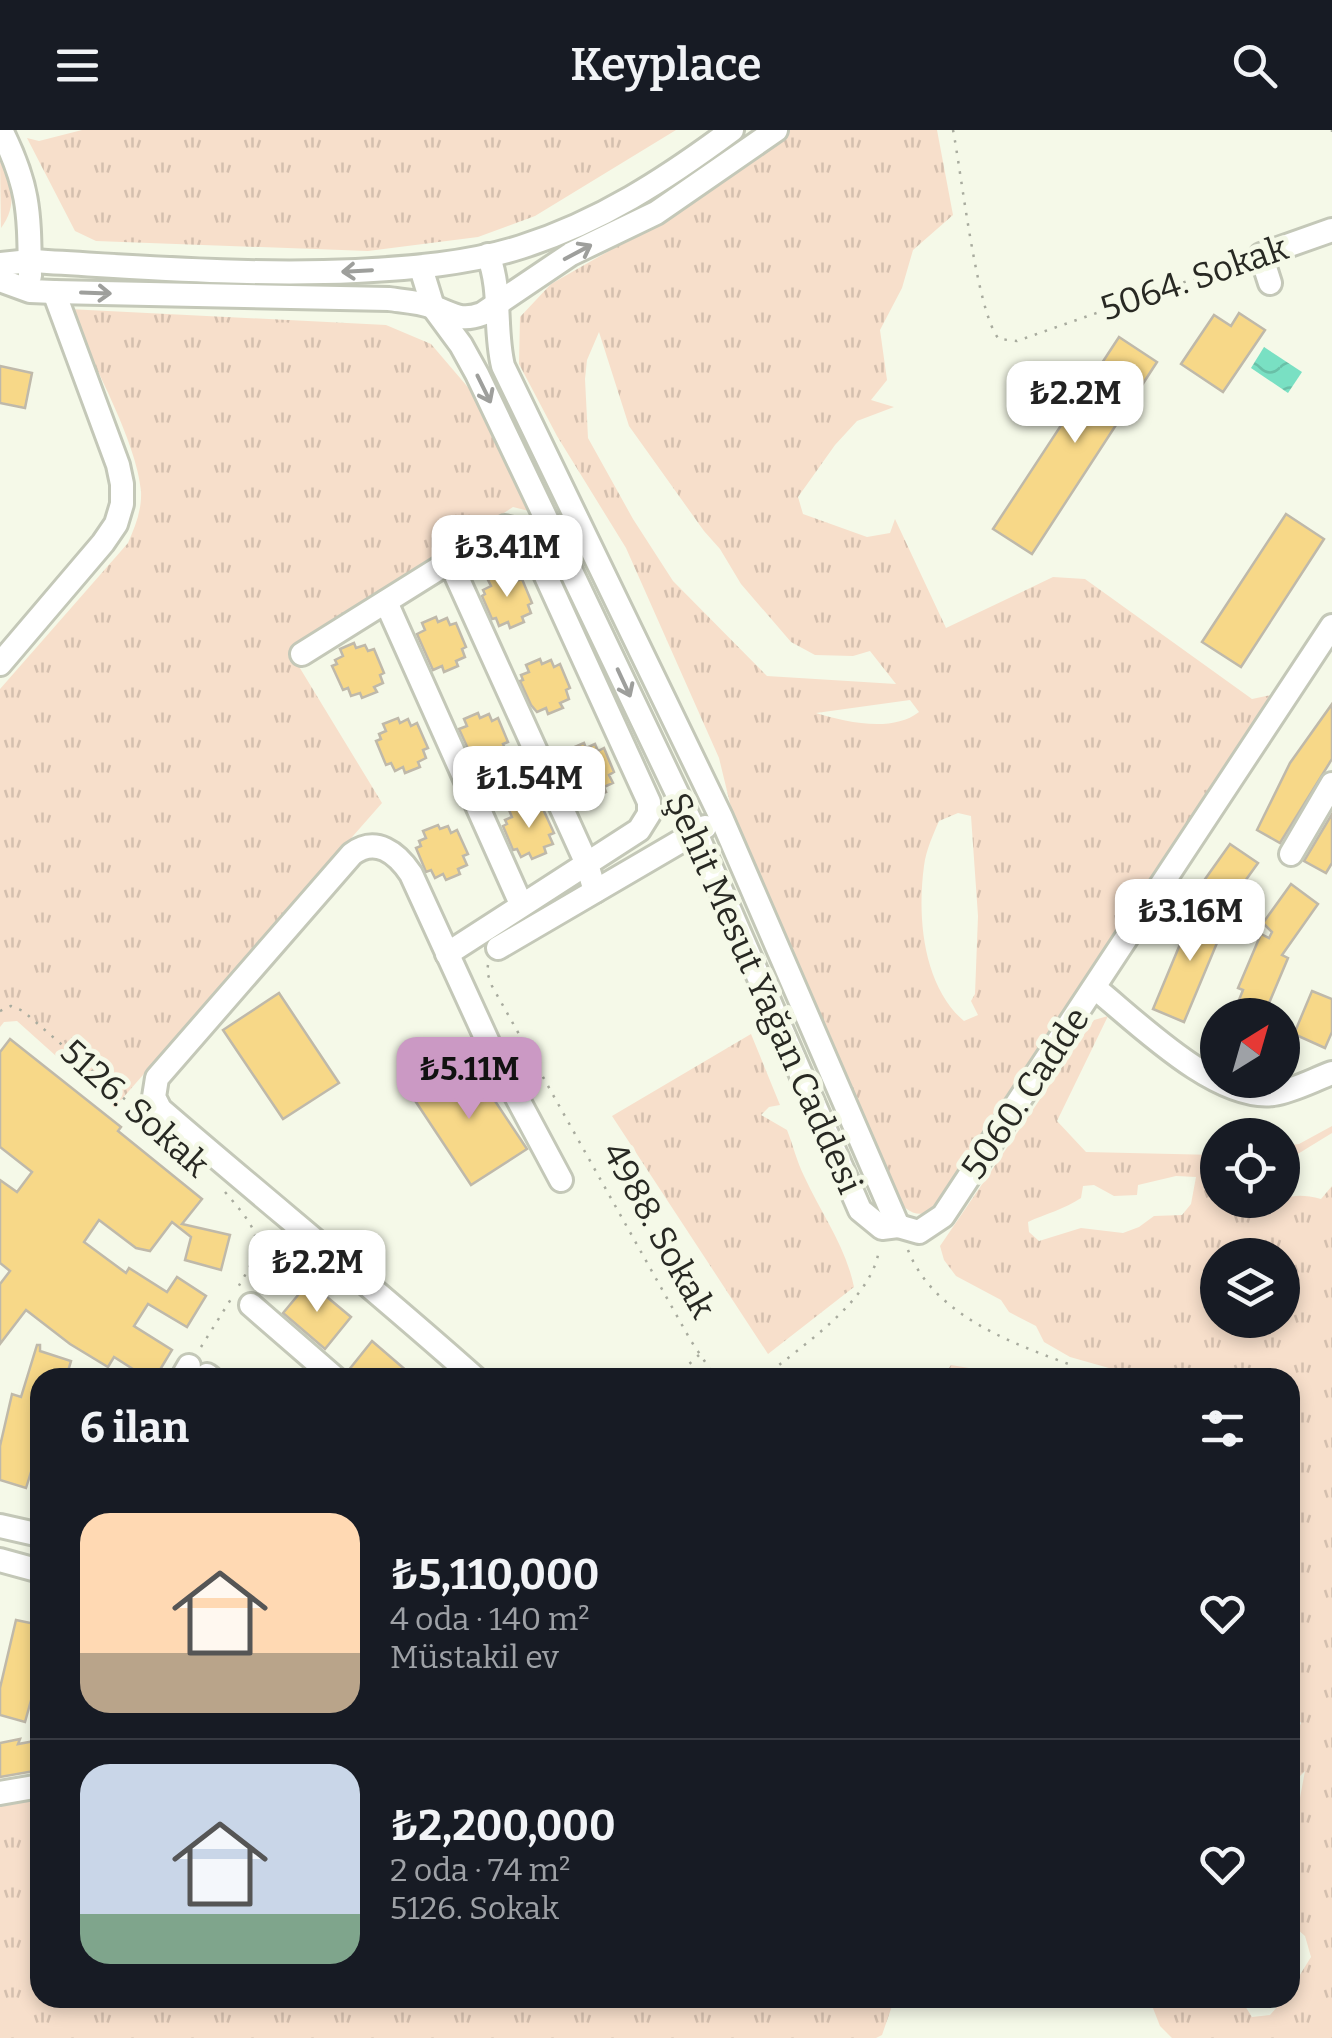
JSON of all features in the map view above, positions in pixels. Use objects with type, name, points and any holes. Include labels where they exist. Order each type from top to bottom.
[{"type":"street","points":[[0,664],[103,543],[116,524],[122,504],[118,465],[30,262],[30,212],[20,167],[1,130]]},
{"type":"street","points":[[0,264],[30,262],[248,274],[422,268],[488,255],[548,237],[634,198],[732,130]]},
{"type":"street","points":[[0,280],[42,291],[390,299],[466,318],[496,305],[572,254],[656,213],[776,130]]},
{"type":"street","name":"5064. Sokak","points":[[1261,255],[1332,230]]},
{"type":"street","name":"Şehit Mesut Yağan Caddesi","points":[[488,255],[497,282],[503,366],[721,817],[890,1227]]},
{"type":"street","points":[[1261,255],[1270,282]]},
{"type":"street","points":[[422,268],[433,307]]},
{"type":"street","name":"Şehit Mesut Yağan Caddesi","points":[[433,307],[478,374],[696,833],[860,1210],[890,1227]]},
{"type":"street","points":[[302,654],[505,527],[517,530],[534,550],[650,808],[640,830],[447,954]]},
{"type":"street","points":[[450,562],[586,864],[595,892]]},
{"type":"street","points":[[386,602],[521,904]]},
{"type":"street","name":"5060. Cadde","points":[[890,1227],[919,1232],[943,1216],[1330,635]]},
{"type":"street","points":[[1291,854],[1332,784]]},
{"type":"street","points":[[498,948],[721,817]]},
{"type":"street","points":[[464,1368],[364,1278],[160,1109],[154,1097],[157,1078],[361,847],[381,847],[404,863],[492,1051],[561,1180]]},
{"type":"street","points":[[1095,988],[1162,1042],[1216,1080],[1238,1089],[1274,1094],[1332,1073]]},
{"type":"street","points":[[251,1305],[323,1368]]},
{"type":"street","points":[[0,1526],[30,1533]]},
{"type":"street","points":[[0,1560],[30,1568]]},
{"type":"street","points":[[0,1793],[30,1788]]},
{"type":"path","name":"5064. Sokak","points":[[953,130],[971,243],[991,326],[1000,338],[1016,341],[1261,255]]},
{"type":"path","name":"4988. Sokak","points":[[498,948],[489,959],[486,972],[492,986],[709,1368]]},
{"type":"path","name":"5126. Sokak","points":[[0,1010],[11,1006],[23,1011],[136,1108]]},
{"type":"path","name":"5126. Sokak","points":[[200,1368],[256,1258],[254,1226],[223,1190]]},
{"type":"path","name":"Şehit Mesut Yağan Caddesi","points":[[890,1227],[931,1287],[957,1309],[1011,1342],[1074,1366]]},
{"type":"path","points":[[776,1368],[868,1283],[890,1227]]},
{"type":"path","points":[[684,1368],[699,1354]]},
{"type":"green space","points":[[82,130],[676,130],[535,216],[478,237],[368,251],[96,241],[75,231],[27,138],[39,141]]},
{"type":"green space","points":[[787,130],[937,130],[953,215],[913,250],[902,288],[880,330],[887,380],[871,400],[894,407],[857,421],[835,445],[798,497],[803,514],[867,537],[890,533],[895,519],[946,628],[1053,577],[1085,579],[1252,699],[1271,695],[976,1146],[924,1214],[910,1211],[895,1197],[737,832],[719,758],[626,548],[557,436],[519,364],[520,317],[551,284],[665,219]],"holes":[[[599,332],[629,426],[720,549],[741,584],[791,642],[815,655],[853,656],[870,651],[896,684],[767,676],[673,581],[588,438],[585,379],[587,360]],[[910,700],[919,712],[882,724],[816,713]],[[958,813],[971,816],[978,916],[975,994],[971,1001],[978,1015],[964,1021],[939,989],[923,928],[924,866],[939,821]]]},
{"type":"green space","points":[[0,161],[11,195],[10,211],[1,228]]},
{"type":"green space","points":[[68,309],[386,325],[431,344],[478,399],[533,512],[513,507],[299,646],[295,660],[382,803],[114,1108],[17,1021],[4,1022],[0,1027],[0,689],[128,543],[140,505],[138,471],[131,449]]},
{"type":"green space","points":[[1108,1016],[1057,1121],[1086,1152],[1200,1155],[1200,1218],[1300,1218],[1300,1196],[1321,1199],[1332,1186],[1332,2038],[1172,2038],[1160,2026],[1153,2008],[1246,2008],[1252,2017],[1270,2015],[1276,2008],[1300,2008],[1300,1975],[1311,1957],[1300,1932],[1300,1798],[1305,1771],[1300,1776],[1300,1368],[1109,1368],[1070,1357],[1044,1342],[1036,1326],[1009,1312],[1001,1300],[956,1276],[944,1260],[940,1246],[1094,1020]],"holes":[[[1176,1176],[1196,1177],[1191,1204],[1182,1215],[1154,1216],[1123,1233],[1081,1228],[1039,1241],[1029,1232],[1028,1222],[1081,1198],[1083,1186],[1094,1185],[1114,1196],[1137,1195],[1138,1185]]]},
{"type":"green space","points":[[751,1034],[780,1105],[769,1107],[761,1115],[787,1130],[802,1171],[845,1258],[854,1287],[768,1354],[612,1116]]},
{"type":"green space","points":[[1332,1126],[1332,1133],[1300,1153],[1300,1143]]},
{"type":"green space","points":[[30,1795],[30,2008],[891,2008],[882,2035],[876,2038],[0,2038],[0,1801]]},
{"type":"water","points":[[1264,347],[1302,372],[1288,393],[1251,368]]},
{"type":"building","points":[[1239,313],[1265,330],[1223,392],[1181,364],[1214,315],[1231,326]]},
{"type":"building","points":[[1119,337],[1157,362],[1032,554],[993,529]]},
{"type":"building","points":[[0,366],[32,373],[25,408],[0,403]]},
{"type":"building","points":[[1286,514],[1324,539],[1241,667],[1202,642]]},
{"type":"building","points":[[502,573],[504,578],[513,574],[516,581],[522,579],[532,603],[528,605],[531,613],[522,617],[524,622],[510,628],[508,622],[499,626],[496,618],[492,619],[482,596],[483,590],[491,586],[488,580]]},
{"type":"building","points":[[436,617],[438,622],[447,618],[450,625],[456,623],[466,647],[462,649],[465,657],[456,661],[458,666],[444,672],[442,666],[433,670],[417,634],[425,630],[422,623]]},
{"type":"building","points":[[354,643],[356,648],[365,645],[368,651],[374,649],[384,673],[380,675],[383,683],[374,687],[377,692],[362,698],[360,693],[351,696],[348,688],[343,690],[332,666],[343,656],[340,649]]},
{"type":"building","points":[[540,659],[542,664],[551,660],[554,667],[560,664],[570,688],[566,690],[569,699],[560,703],[563,708],[548,714],[546,708],[537,712],[531,705],[520,681],[521,675],[529,672],[526,665]]},
{"type":"building","points":[[1332,704],[1332,759],[1280,843],[1257,830],[1290,763]]},
{"type":"building","points":[[478,713],[480,718],[489,714],[492,721],[498,718],[508,742],[503,744],[507,753],[498,757],[500,762],[486,768],[484,762],[476,766],[459,729],[467,726],[464,719]]},
{"type":"building","points":[[398,718],[400,723],[408,719],[411,726],[417,723],[428,748],[423,750],[426,758],[418,762],[420,767],[405,773],[403,767],[395,771],[391,763],[386,765],[376,741],[386,731],[383,724]]},
{"type":"building","points":[[584,743],[586,748],[595,744],[598,751],[604,748],[614,772],[609,775],[613,783],[604,787],[606,792],[592,798],[589,792],[581,796],[577,788],[572,790],[562,766],[572,756],[570,749]]},
{"type":"building","points":[[524,804],[526,809],[534,805],[537,812],[543,809],[554,833],[549,835],[553,844],[544,847],[546,853],[532,859],[529,853],[521,857],[517,849],[513,850],[503,826],[512,817],[509,810]]},
{"type":"building","points":[[1332,814],[1332,863],[1326,873],[1304,861]]},
{"type":"building","points":[[438,825],[440,829],[448,826],[451,833],[457,830],[468,854],[463,856],[467,865],[458,869],[460,874],[446,880],[443,874],[435,878],[431,870],[426,872],[416,848],[426,838],[423,831]]},
{"type":"building","points":[[1230,844],[1258,863],[1230,902],[1203,882]]},
{"type":"building","points":[[1291,884],[1318,904],[1282,955],[1288,958],[1271,998],[1240,998],[1243,990],[1238,988],[1261,934],[1269,938],[1272,932],[1263,923]]},
{"type":"building","points":[[1196,906],[1227,919],[1184,1022],[1153,1009]]},
{"type":"building","points":[[1312,991],[1332,999],[1332,1032],[1325,1048],[1300,1037],[1300,1020]]},
{"type":"building","points":[[279,993],[339,1083],[283,1119],[223,1030]]},
{"type":"building","points":[[10,1039],[121,1127],[118,1131],[202,1199],[182,1224],[230,1235],[221,1270],[185,1260],[191,1237],[172,1222],[150,1251],[136,1248],[99,1220],[84,1242],[126,1273],[129,1268],[167,1292],[177,1277],[206,1296],[187,1327],[148,1304],[134,1326],[172,1350],[161,1368],[131,1368],[114,1357],[108,1367],[26,1310],[0,1344],[0,1284],[10,1271],[0,1263],[0,1180],[17,1192],[32,1172],[0,1147],[0,1052]]},
{"type":"building","points":[[467,1059],[527,1149],[471,1185],[412,1096]]},
{"type":"building","points":[[309,1282],[351,1317],[325,1349],[283,1313]]},
{"type":"building","points":[[372,1341],[403,1368],[350,1368]]},
{"type":"building","points":[[37,1345],[40,1351],[71,1361],[69,1368],[30,1368],[30,1475],[26,1488],[0,1480],[0,1446],[12,1394],[21,1397]]},
{"type":"building","points":[[16,1620],[30,1623],[30,1704],[25,1722],[0,1715],[0,1688]]},
{"type":"building","points":[[20,1739],[18,1744],[30,1742],[30,1772],[0,1777],[0,1743]]}]
